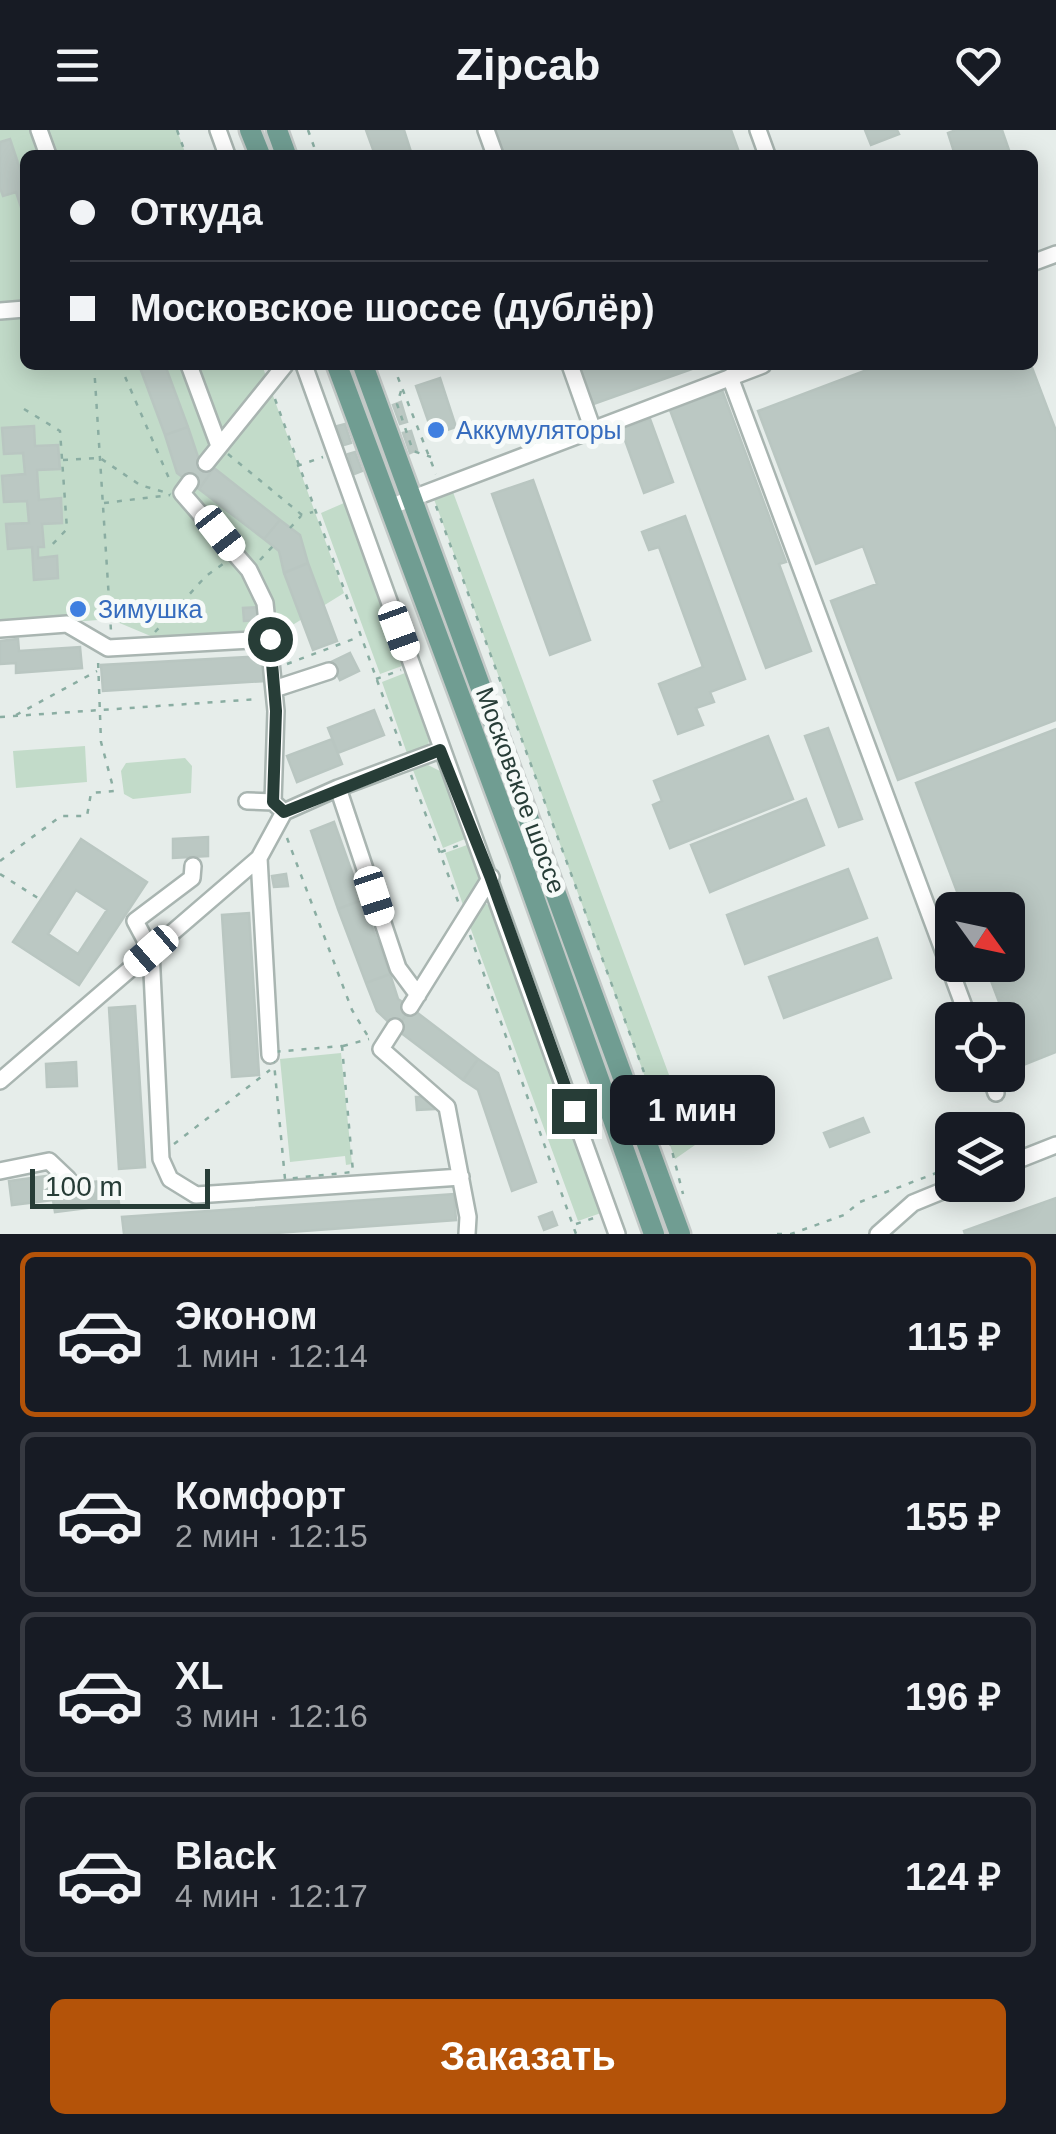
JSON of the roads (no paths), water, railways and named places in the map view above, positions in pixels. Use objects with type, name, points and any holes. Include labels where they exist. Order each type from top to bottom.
[{"type":"main road","name":"Московское шоссе","points":[[339,370],[654,1234]]},
{"type":"main road","name":"Московское шоссе","points":[[352,370],[415,497],[667,1234]]},
{"type":"main road","name":"Московское шоссе","points":[[365,370],[415,497],[680,1234]]},
{"type":"street","points":[[191,370],[219,446]]},
{"type":"street","points":[[206,462],[282,370]]},
{"type":"street","points":[[306,370],[617,1234]]},
{"type":"street","points":[[572,370],[594,430]]},
{"type":"street","points":[[415,497],[750,370]]},
{"type":"street","points":[[730,378],[962,1002]]},
{"type":"street","points":[[0,1081],[259,858],[279,811],[275,694],[265,603],[250,571],[182,493],[190,482]]},
{"type":"street","points":[[0,628],[67,624],[105,645],[270,639]]},
{"type":"street","points":[[275,694],[329,671]]},
{"type":"street","points":[[247,801],[279,811],[440,750]]},
{"type":"street","points":[[338,788],[398,968],[414,1001],[490,876]]},
{"type":"street","points":[[259,858],[272,1061]]},
{"type":"street","points":[[192,866],[192,878],[136,922],[151,951],[161,1155],[170,1179],[196,1195],[461,1177]]},
{"type":"street","points":[[395,1028],[381,1049],[448,1107],[467,1234]]},
{"type":"street","points":[[1025,1157],[1056,1145]]},
{"type":"street","points":[[0,1171],[49,1161],[68,1179]]},
{"type":"street","points":[[878,1234],[913,1203],[935,1194]]},
{"type":"place","name":"Аккумуляторы","points":[[436,430]]},
{"type":"place","name":"Зимушка","points":[[78,609]]}]
